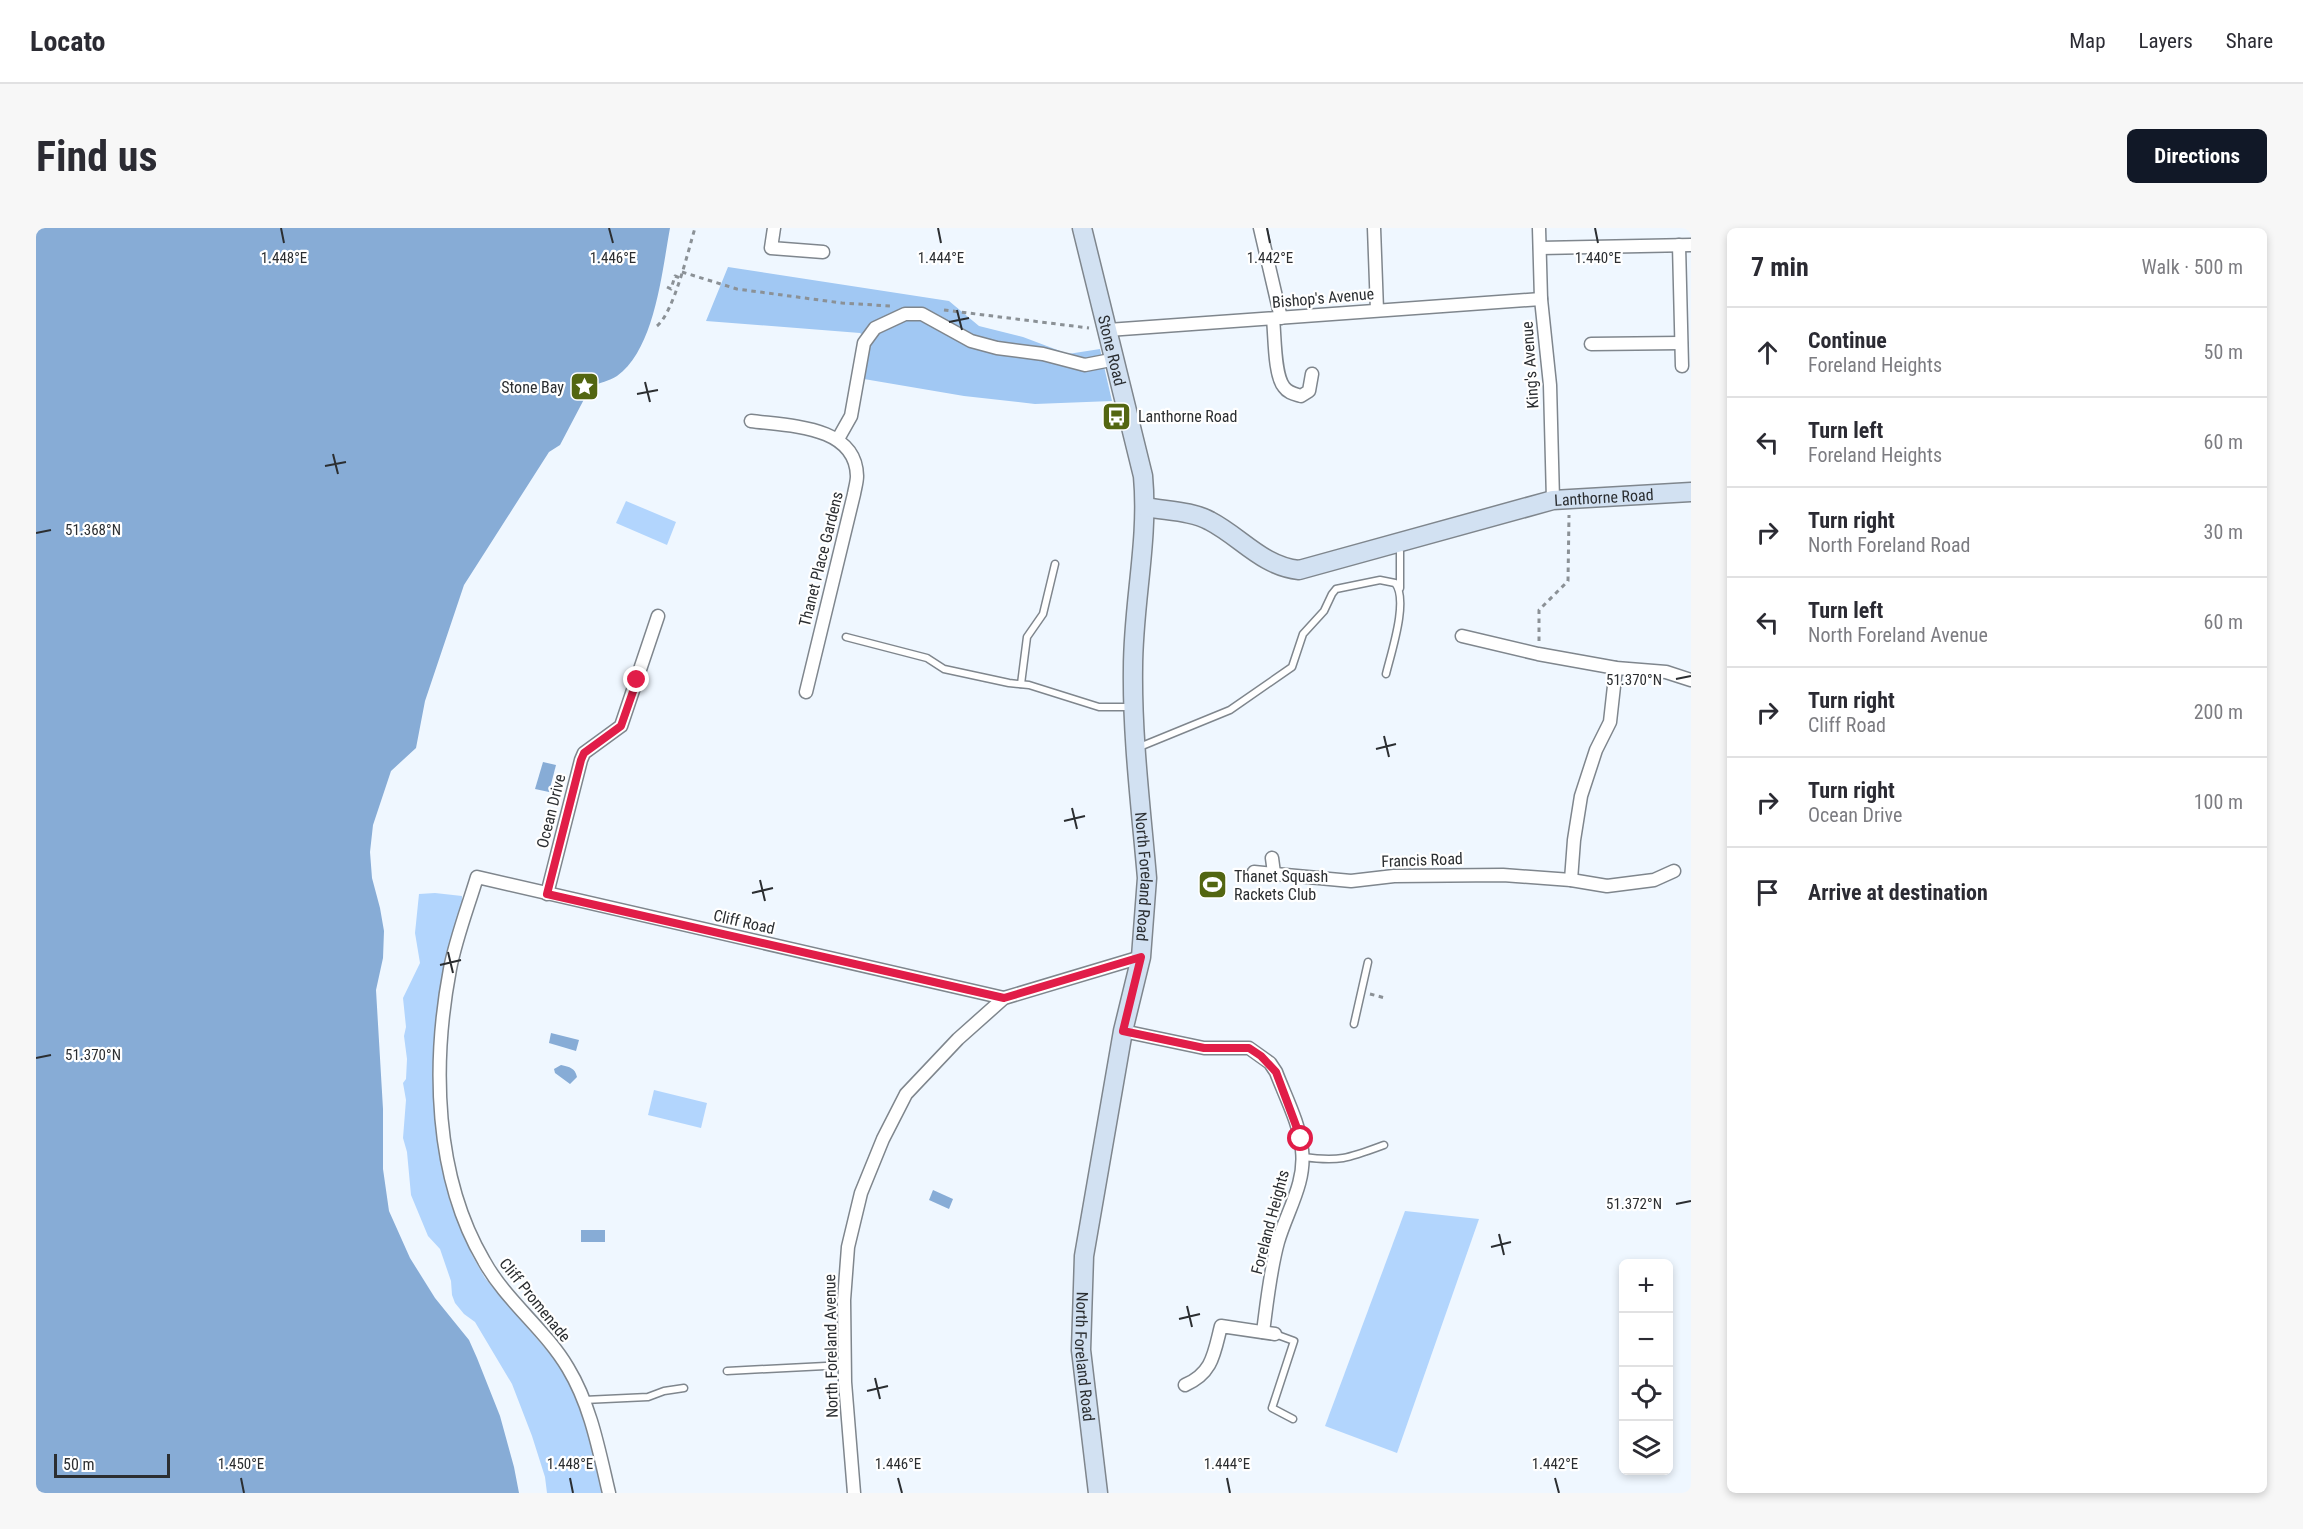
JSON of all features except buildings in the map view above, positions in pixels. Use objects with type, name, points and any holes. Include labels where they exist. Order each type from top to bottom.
[{"type":"main road","name":"Stone Road","points":[[1082,228],[1143,476],[1146,507]]},
{"type":"main road","name":"Lanthorne Road","points":[[1146,507],[1209,520],[1282,568],[1299,570],[1561,499],[1691,492]]},
{"type":"main road","name":"North Foreland Road","points":[[1098,1493],[1081,1350],[1081,1300],[1084,1256],[1123,1031],[1141,957],[1146,878],[1134,707],[1134,627],[1146,507]]},
{"type":"street","points":[[774,228],[771,248],[824,252]]},
{"type":"street","points":[[1260,228],[1277,319],[1280,378],[1290,393],[1301,396],[1309,391],[1312,374]]},
{"type":"street","points":[[1374,228],[1377,310]]},
{"type":"street","name":"King's Avenue","points":[[1539,228],[1542,299],[1561,499]]},
{"type":"street","points":[[1540,248],[1685,245],[1682,366]]},
{"type":"street","name":"Bishop's Avenue","points":[[1108,330],[1542,299]]},
{"type":"street","points":[[751,421],[821,431],[837,439],[850,416],[864,343],[875,328],[905,314],[922,314],[971,341],[997,348],[1043,354],[1085,365],[1116,359]]},
{"type":"street","points":[[1591,344],[1681,343]]},
{"type":"street","name":"Thanet Place Gardens","points":[[806,692],[857,475],[849,450],[837,439]]},
{"type":"street","name":"Ocean Drive","points":[[547,894],[581,760],[584,753],[621,726],[658,616]]},
{"type":"street","points":[[1462,636],[1539,654],[1616,668],[1666,672],[1691,680]]},
{"type":"street","points":[[1571,880],[1581,796],[1596,750],[1610,722],[1616,668]]},
{"type":"street","points":[[1272,858],[1274,873]]},
{"type":"street","name":"Francis Road","points":[[1254,872],[1351,881],[1394,876],[1481,875],[1571,880],[1607,886],[1655,885],[1674,872]]},
{"type":"street","name":"Cliff Road","points":[[477,877],[1004,998]]},
{"type":"street","name":"Cliff Promenade","points":[[477,877],[450,968],[443,1018],[440,1078],[446,1154],[458,1204],[483,1260],[493,1277],[544,1334],[568,1368],[584,1400],[609,1493]]},
{"type":"street","name":"North Foreland Avenue","points":[[854,1493],[845,1365],[844,1300],[848,1247],[861,1193],[883,1139],[906,1094],[958,1039],[1004,998],[1141,957]]},
{"type":"street","name":"Foreland Heights","points":[[1123,1031],[1204,1048],[1249,1048],[1261,1056],[1276,1072],[1301,1139],[1302,1157],[1296,1199],[1279,1239],[1273,1265],[1269,1333]]},
{"type":"street","points":[[1185,1385],[1196,1380],[1207,1370],[1214,1354],[1221,1326],[1269,1333]]},
{"type":"lane","points":[[1386,674],[1399,615],[1400,552],[1397,543]]},
{"type":"lane","points":[[1021,684],[1027,637],[1043,614],[1055,564]]},
{"type":"lane","points":[[1137,748],[1230,710],[1292,667],[1303,634],[1324,611],[1336,589],[1380,580],[1395,583],[1400,588]]},
{"type":"lane","points":[[846,637],[927,658],[944,669],[1021,684],[1099,707],[1134,707]]},
{"type":"lane","points":[[1354,1024],[1368,962]]},
{"type":"lane","points":[[1302,1157],[1330,1161],[1347,1159],[1384,1145]]},
{"type":"lane","points":[[1269,1333],[1294,1341],[1272,1408],[1293,1419]]},
{"type":"lane","points":[[727,1371],[845,1365]]},
{"type":"lane","points":[[584,1400],[648,1397],[664,1391],[684,1389]]},
{"type":"path","points":[[657,326],[664,320],[695,228]]},
{"type":"path","points":[[682,272],[737,289],[842,303],[893,306]]},
{"type":"path","points":[[667,288],[671,289],[675,276],[680,278]]},
{"type":"path","points":[[942,310],[1108,330]]},
{"type":"path","points":[[1539,654],[1539,610],[1568,581],[1561,499]]},
{"type":"path","points":[[1362,992],[1385,998]]},
{"type":"shaded area","points":[[36,228],[670,228],[655,308],[640,348],[630,364],[617,376],[591,386],[560,445],[549,452],[464,585],[425,701],[416,748],[391,771],[373,825],[370,852],[372,878],[384,931],[383,958],[376,990],[383,1109],[383,1169],[389,1211],[410,1258],[435,1298],[469,1340],[500,1416],[519,1493],[36,1493]]},
{"type":"shaded area","points":[[728,267],[949,301],[979,326],[1023,337],[1068,354],[1100,349],[1112,401],[1035,404],[964,396],[858,378],[871,341],[860,333],[706,321]]},
{"type":"shaded area","points":[[626,501],[676,522],[667,545],[616,523]]},
{"type":"shaded area","points":[[543,762],[556,765],[549,792],[535,789]]},
{"type":"shaded area","points":[[419,894],[462,896],[462,908],[456,923],[438,1001],[435,1048],[436,1131],[450,1202],[472,1255],[485,1278],[562,1368],[586,1429],[602,1493],[547,1493],[545,1477],[532,1436],[512,1384],[475,1322],[455,1303],[451,1281],[440,1249],[428,1236],[411,1195],[407,1152],[403,1138],[406,1100],[403,1083],[406,1079],[407,1059],[403,998],[420,963],[415,933]]},
{"type":"shaded area","points":[[551,1033],[579,1040],[576,1051],[549,1043]]},
{"type":"shaded area","points":[[561,1065],[572,1068],[576,1074],[577,1077],[570,1084],[555,1073],[554,1069]]},
{"type":"shaded area","points":[[654,1090],[707,1103],[701,1128],[648,1115]]},
{"type":"shaded area","points":[[933,1190],[953,1199],[949,1209],[929,1200]]},
{"type":"shaded area","points":[[1405,1211],[1479,1219],[1397,1453],[1325,1426]]},
{"type":"shaded area","points":[[581,1230],[605,1230],[605,1242],[581,1242]]},
{"type":"place","name":"Stone Bay","points":[[585,387]]},
{"type":"place","name":"Lanthorne Road","points":[[1117,416]]},
{"type":"place","name":"Thanet Squash Rackets Club","points":[[1213,885]]},
{"type":"route","points":[[637,680],[621,726],[584,753],[581,760],[547,894],[1004,998],[1141,957],[1123,1031],[1204,1048],[1249,1048],[1270,1063],[1276,1072],[1301,1139]]}]
